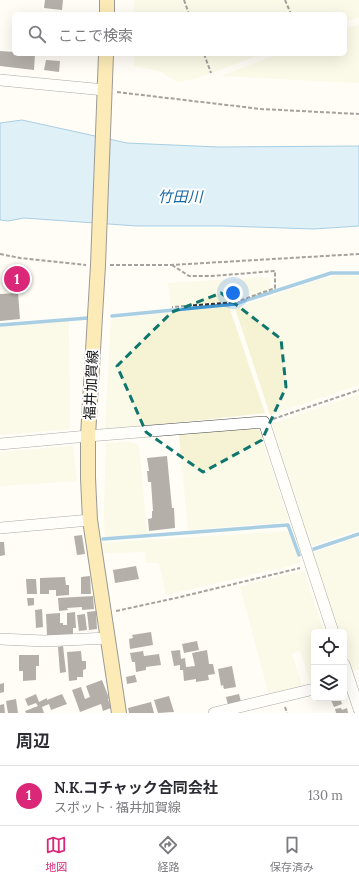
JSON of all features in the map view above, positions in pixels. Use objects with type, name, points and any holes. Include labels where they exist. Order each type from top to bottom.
[{"type":"main road","points":[[106,0],[107,12]]},
{"type":"main road","name":"福井加賀線","points":[[106,56],[98,265],[88,436],[88,478],[90,520],[119,713]]},
{"type":"street","points":[[0,80],[105,90]]},
{"type":"street","points":[[0,444],[264,422],[332,629]]},
{"type":"street","points":[[0,528],[90,520]]},
{"type":"street","points":[[0,638],[44,641],[108,638]]},
{"type":"street","points":[[344,665],[351,679],[359,709]]},
{"type":"street","points":[[214,713],[311,690]]},
{"type":"path","points":[[184,0],[188,12]]},
{"type":"path","points":[[286,0],[290,12]]},
{"type":"path","points":[[205,56],[211,73]]},
{"type":"path","points":[[105,90],[261,109],[359,114]]},
{"type":"path","points":[[0,254],[20,258],[79,265],[171,265],[359,254]]},
{"type":"path","points":[[171,265],[190,276],[212,276],[275,271],[275,288],[236,302],[172,307]]},
{"type":"path","points":[[264,422],[359,390]]},
{"type":"path","points":[[104,613],[176,598],[311,565]]},
{"type":"highlighted area","points":[[221,293],[281,339],[286,387],[262,440],[203,472],[146,432],[117,366],[172,312]]},
{"type":"shaded area","points":[[134,0],[359,0],[359,17],[347,21],[347,12],[134,12]]},
{"type":"shaded area","points":[[359,24],[359,83],[221,76],[273,56],[347,56],[347,28]]},
{"type":"shaded area","points":[[134,56],[256,56],[198,78],[178,82],[159,71],[134,66]]},
{"type":"shaded area","points":[[338,275],[359,276],[359,385],[270,415],[235,308],[312,282]]},
{"type":"shaded area","points":[[269,277],[270,288],[235,301],[171,306],[168,283]]},
{"type":"shaded area","points":[[229,306],[265,413],[105,429],[111,319]]},
{"type":"shaded area","points":[[69,321],[70,429],[0,435],[0,326]]},
{"type":"shaded area","points":[[359,394],[359,530],[311,546],[271,424]]},
{"type":"shaded area","points":[[250,427],[260,431],[289,522],[188,530],[179,435]]},
{"type":"shaded area","points":[[132,442],[139,445],[147,534],[105,537],[104,511],[106,443]]},
{"type":"shaded area","points":[[73,446],[77,481],[0,486],[0,452]]},
{"type":"shaded area","points":[[288,531],[301,563],[166,595],[159,563],[146,563],[145,552],[103,553],[102,543]]},
{"type":"shaded area","points":[[359,537],[359,669],[352,672],[347,657],[347,629],[338,629],[313,553]]},
{"type":"shaded area","points":[[304,571],[323,629],[311,629],[311,685],[300,650],[292,654],[302,686],[269,695],[240,587],[271,578]]},
{"type":"water","name":"竹田川","points":[[22,120],[127,143],[218,147],[359,146],[359,226],[314,229],[224,226],[137,226],[24,218],[8,221],[0,220],[0,123]]},
{"type":"building","points":[[45,0],[63,0],[62,10],[44,8]]},
{"type":"building","points":[[0,51],[12,52],[12,56],[35,56],[34,70],[0,66]]},
{"type":"building","points":[[46,60],[60,61],[59,72],[44,70]]},
{"type":"building","points":[[11,268],[21,268],[22,290],[12,290]]},
{"type":"building","points":[[18,293],[20,319],[0,321],[0,294]]},
{"type":"building","points":[[167,456],[172,508],[174,508],[175,528],[149,531],[148,519],[152,518],[153,511],[151,482],[148,482],[147,471],[149,471],[147,458]]},
{"type":"building","points":[[82,535],[85,554],[77,555],[74,536]]},
{"type":"building","points":[[0,542],[4,542],[5,555],[0,556]]},
{"type":"building","points":[[136,566],[139,579],[115,583],[113,570]]},
{"type":"building","points":[[90,576],[91,594],[81,594],[81,577]]},
{"type":"building","points":[[65,577],[66,585],[69,585],[69,595],[56,596],[56,590],[49,590],[49,594],[40,594],[40,578]]},
{"type":"building","points":[[26,579],[36,579],[37,594],[27,594]]},
{"type":"building","points":[[93,596],[94,609],[82,610],[82,607],[67,608],[68,610],[59,611],[58,598]]},
{"type":"building","points":[[27,598],[34,598],[34,605],[28,606]]},
{"type":"building","points":[[42,609],[43,627],[36,628],[35,610]]},
{"type":"building","points":[[96,611],[97,629],[89,630],[87,612]]},
{"type":"building","points":[[75,612],[76,628],[73,628],[73,635],[47,636],[46,614],[60,613],[60,623],[67,625],[67,613]]},
{"type":"building","points":[[85,614],[87,630],[79,631],[77,615]]},
{"type":"building","points":[[151,632],[153,645],[130,649],[129,639],[133,638],[132,635]]},
{"type":"building","points":[[197,641],[199,650],[184,653],[182,644]]},
{"type":"building","points":[[63,646],[66,672],[60,673],[58,647]]},
{"type":"building","points":[[180,650],[181,659],[185,658],[186,667],[195,666],[192,653],[207,650],[209,664],[213,664],[215,674],[208,675],[209,680],[196,682],[196,679],[184,681],[183,670],[180,670],[180,665],[174,666],[171,651]]},
{"type":"building","points":[[81,651],[82,661],[86,661],[86,669],[83,670],[83,677],[77,677],[77,680],[69,681],[67,652]]},
{"type":"building","points":[[143,651],[144,656],[159,654],[161,665],[146,667],[146,670],[136,672],[135,662],[132,662],[130,653]]},
{"type":"building","points":[[19,655],[39,655],[39,666],[36,666],[36,680],[23,681],[23,671],[19,671]]},
{"type":"building","points":[[232,666],[236,687],[224,689],[223,685],[221,686],[218,669]]},
{"type":"building","points":[[135,675],[137,682],[127,684],[126,677]]},
{"type":"building","points":[[102,680],[111,708],[103,711],[101,704],[80,712],[72,690],[81,687],[85,699],[90,697],[86,686]]},
{"type":"building","points":[[4,683],[4,692],[0,693],[0,684]]},
{"type":"building","points":[[36,694],[39,702],[62,694],[67,704],[51,710],[49,704],[42,707],[44,713],[26,713],[25,711],[38,706],[36,703],[28,706],[25,699]]},
{"type":"building","points":[[239,694],[241,702],[228,705],[226,697]]},
{"type":"building","points":[[169,696],[174,712],[158,713],[154,700]]},
{"type":"building","points":[[16,699],[18,713],[8,713],[6,701]]},
{"type":"building","points":[[331,701],[341,701],[342,704],[334,707]]},
{"type":"building","points":[[151,702],[154,713],[129,713],[128,708]]},
{"type":"building","points":[[4,704],[5,713],[0,713],[0,705]]},
{"type":"building","points":[[341,708],[342,710],[347,708],[348,713],[336,713],[335,709]]},
{"type":"waterway","points":[[112,316],[235,304],[331,273],[359,273]]},
{"type":"waterway","points":[[0,325],[88,318]]},
{"type":"waterway","points":[[103,539],[288,525],[299,555]]},
{"type":"waterway","points":[[314,549],[359,534]]},
{"type":"place","name":"N.K.コチャック合同会社","points":[[17,279]]}]
